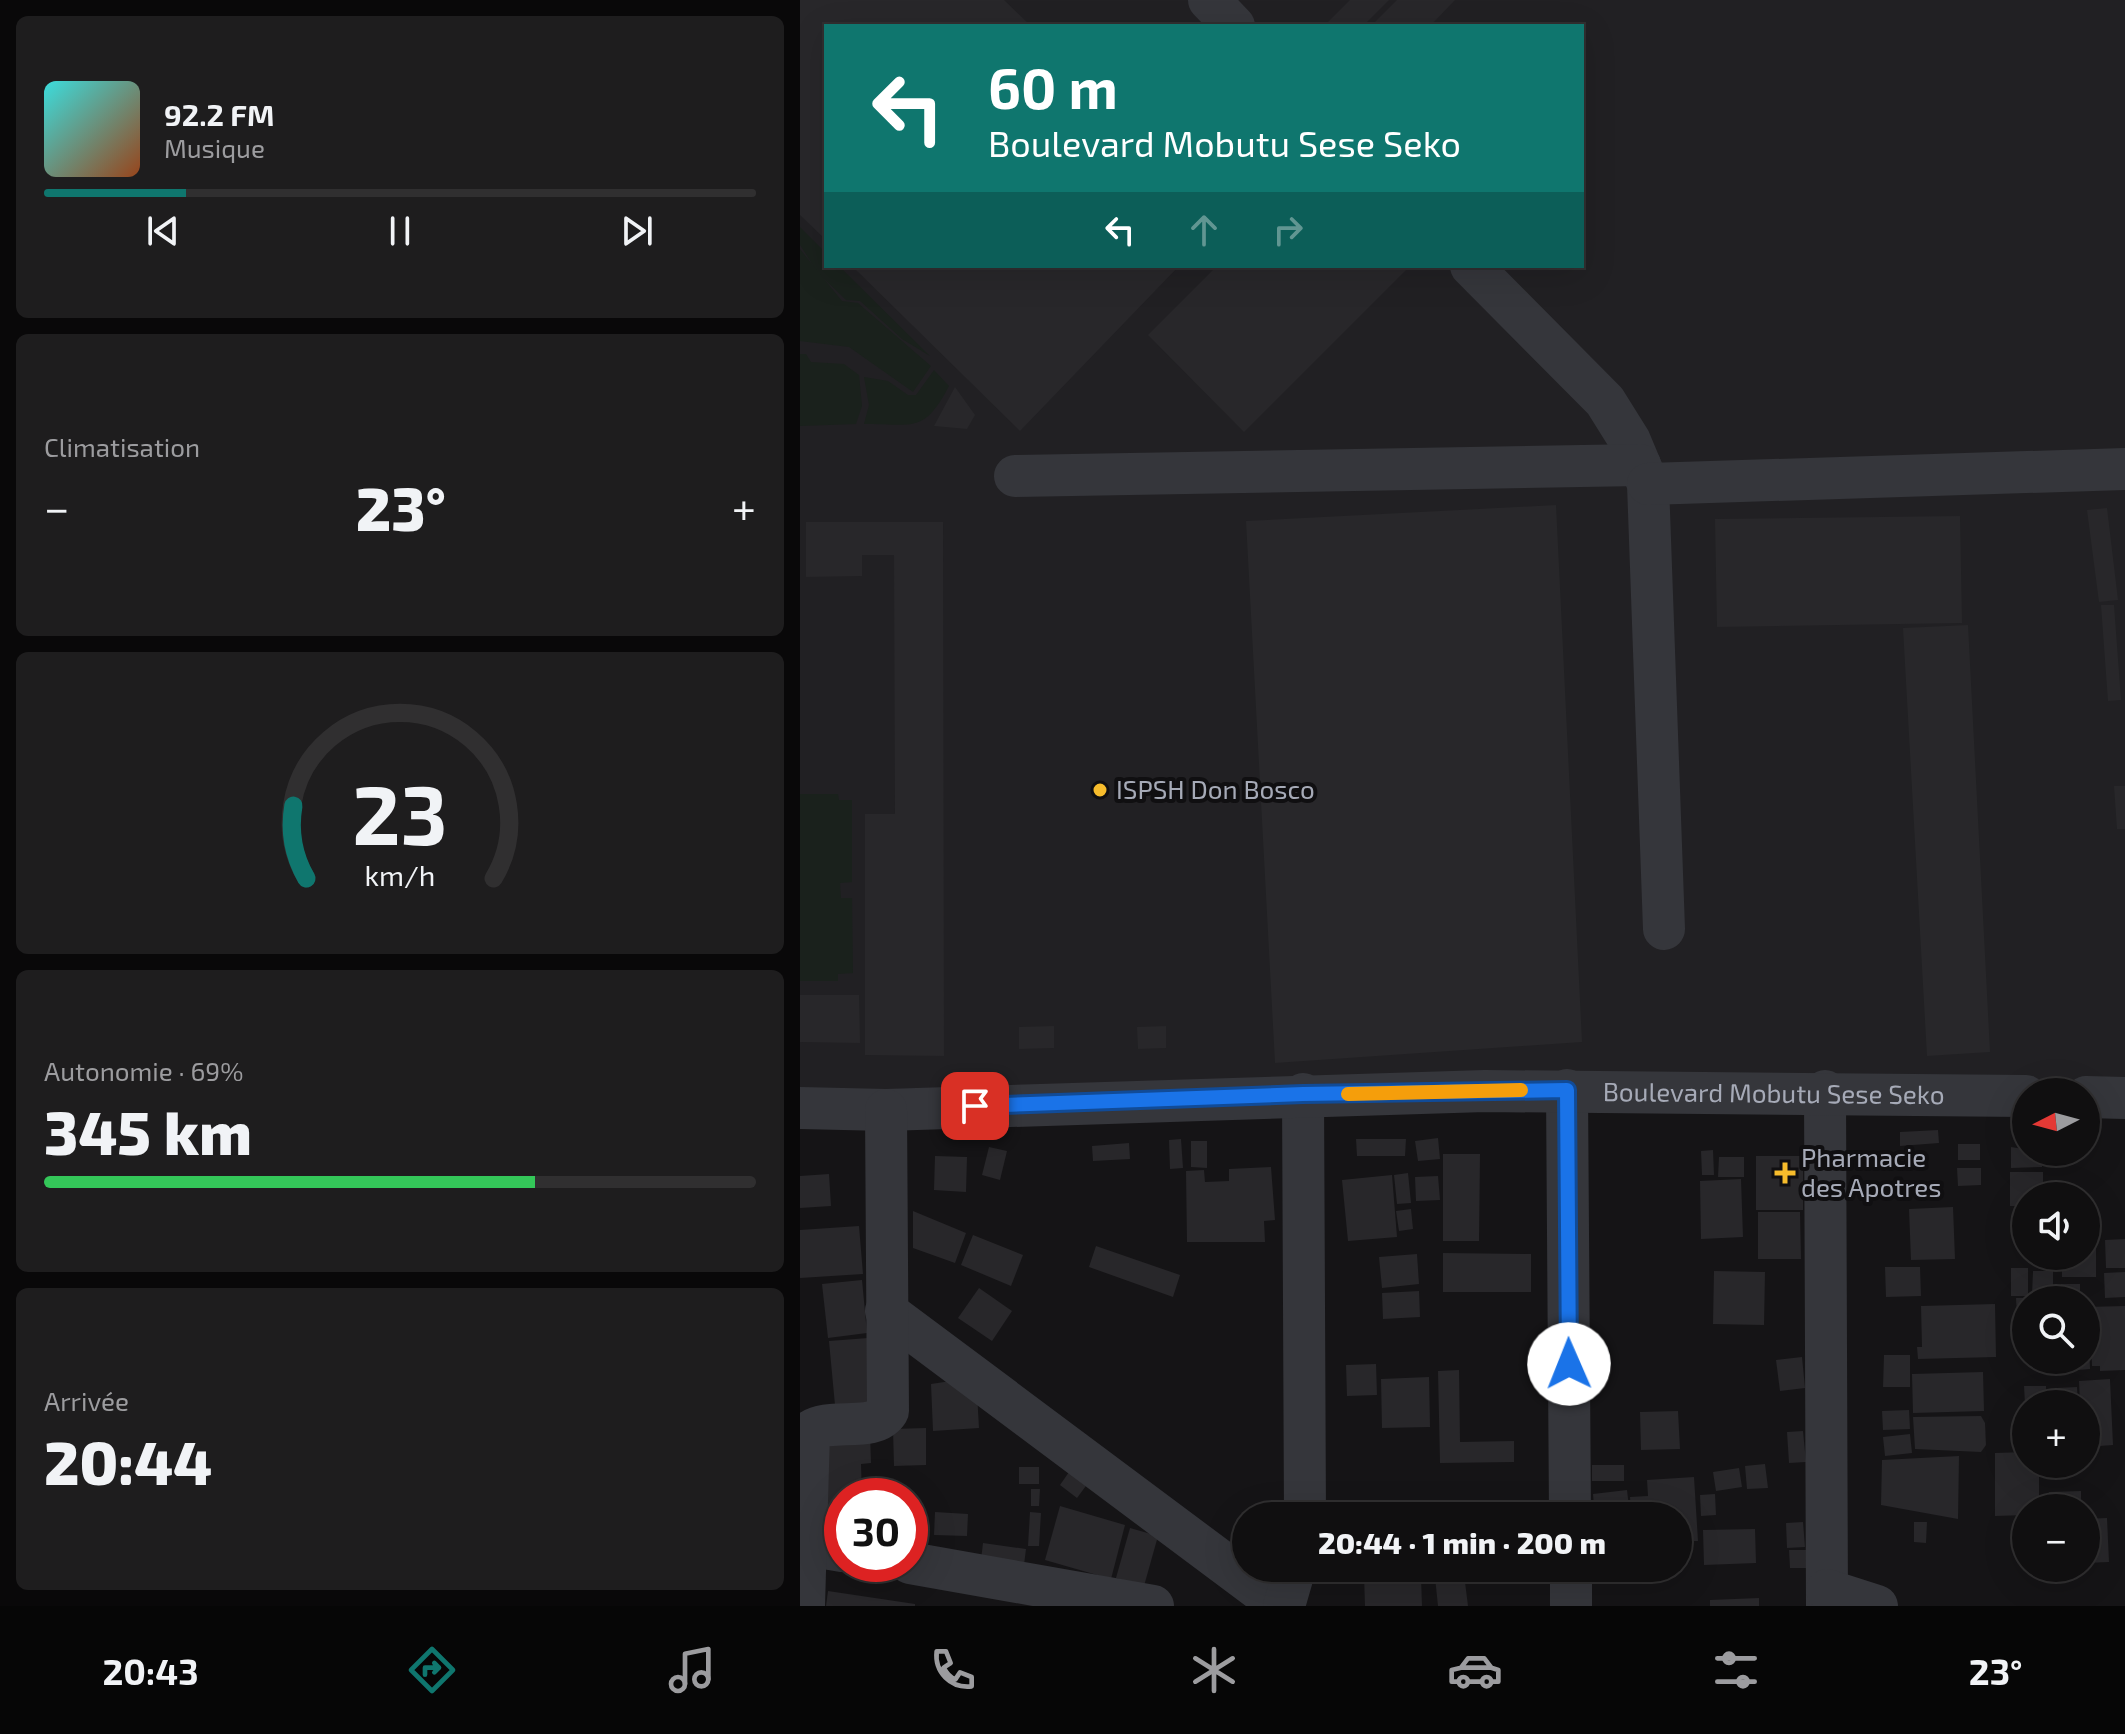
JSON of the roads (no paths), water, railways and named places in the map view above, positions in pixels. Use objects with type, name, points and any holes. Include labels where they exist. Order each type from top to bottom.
[{"type":"street","points":[[1209,0],[1232,24]]},
{"type":"street","points":[[1473,268],[1605,401],[1630,441],[1644,475],[1664,929]]},
{"type":"street","points":[[1015,476],[1644,475],[2125,469]]},
{"type":"street","points":[[1567,1090],[1570,1502]]},
{"type":"street","name":"Boulevard Mobutu Sese Seko","points":[[800,1108],[886,1110],[1303,1094],[1567,1090],[2012,1096]]},
{"type":"street","points":[[1825,1091],[1827,1598],[1877,1606]]},
{"type":"street","points":[[1303,1094],[1305,1502]]},
{"type":"street","points":[[2100,1097],[2125,1098]]},
{"type":"street","points":[[804,1606],[816,1547],[809,1432],[822,1425],[878,1420],[888,1411],[886,1110]]},
{"type":"street","points":[[886,1311],[1283,1606],[1291,1582]]},
{"type":"street","points":[[928,1566],[1153,1606]]},
{"type":"street","points":[[1571,1582],[1571,1606]]},
{"type":"place","name":"ISPSH Don Bosco","points":[[1100,790]]},
{"type":"place","name":"Pharmacie des Apotres","points":[[1785,1173]]}]
